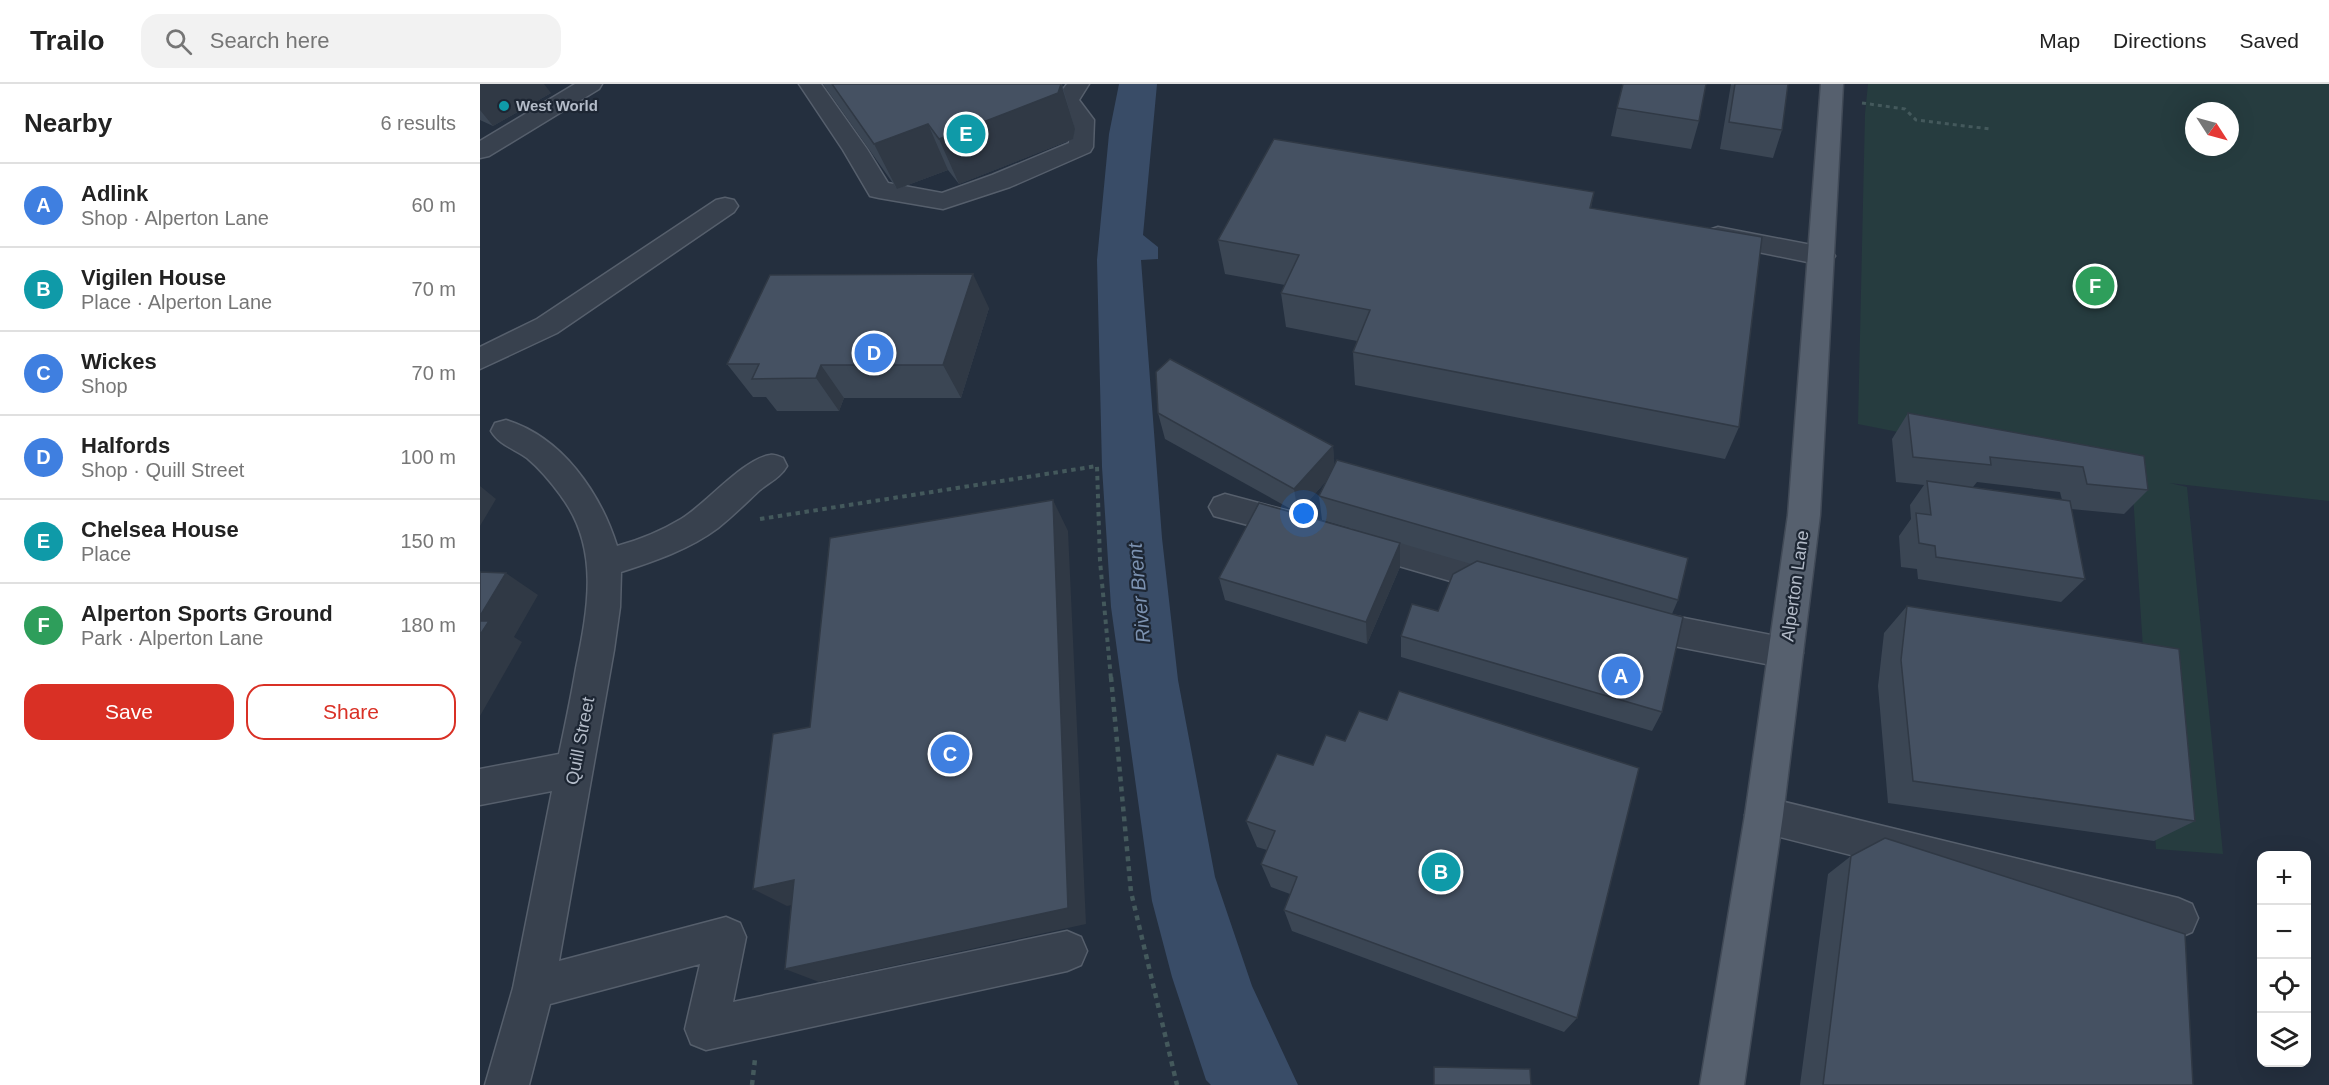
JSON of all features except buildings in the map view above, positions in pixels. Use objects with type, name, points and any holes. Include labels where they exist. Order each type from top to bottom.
[{"type":"main road","name":"Alperton Lane","points":[[1722,1085],[1764,815],[1804,515],[1832,91]]},
{"type":"street","points":[[480,151],[591,84]]},
{"type":"street","points":[[810,84],[855,149],[879,190],[943,201],[1001,181],[1081,147],[1082,120],[1067,100],[1078,84]]},
{"type":"street","points":[[480,359],[547,326],[726,206]]},
{"type":"street","points":[[1693,231],[1822,256]]},
{"type":"street","name":"Quill Street","points":[[506,431],[540,452],[576,490],[596,528],[605,563],[597,650],[534,988],[507,1085]]},
{"type":"street","points":[[605,563],[664,544],[691,530],[719,510],[745,484],[772,466]]},
{"type":"street","points":[[1225,507],[1532,591]]},
{"type":"street","points":[[1601,610],[1669,630],[1786,653]]},
{"type":"street","points":[[480,787],[574,769]]},
{"type":"street","points":[[1764,815],[2178,918]]},
{"type":"street","points":[[534,988],[726,937],[706,1029],[1067,951]]},
{"type":"path","points":[[1832,91],[1905,109],[1916,120],[1990,129]]},
{"type":"path","points":[[749,521],[1097,466],[1100,561],[1131,892],[1178,1085]]},
{"type":"green space","points":[[1868,84],[2329,84],[2329,501],[2169,483],[2187,487],[2223,854],[2156,849],[2132,479],[1858,424],[1865,114]]},
{"type":"water","name":"River Brent","points":[[1119,84],[1157,84],[1143,235],[1158,247],[1158,259],[1141,260],[1162,538],[1178,680],[1215,877],[1252,986],[1298,1085],[1211,1085],[1206,1080],[1172,977],[1152,901],[1111,607],[1102,467],[1097,260],[1109,134]]},
{"type":"place","name":"West World","points":[[504,106]]},
{"type":"place","name":"Chelsea House","points":[[966,134]]},
{"type":"place","name":"Alperton Sports Ground","points":[[2095,286]]},
{"type":"place","name":"Halfords","points":[[874,353]]},
{"type":"place","name":"Adlink","points":[[1621,676]]},
{"type":"place","name":"Wickes","points":[[950,754]]},
{"type":"place","name":"Vigilen House","points":[[1441,872]]}]
